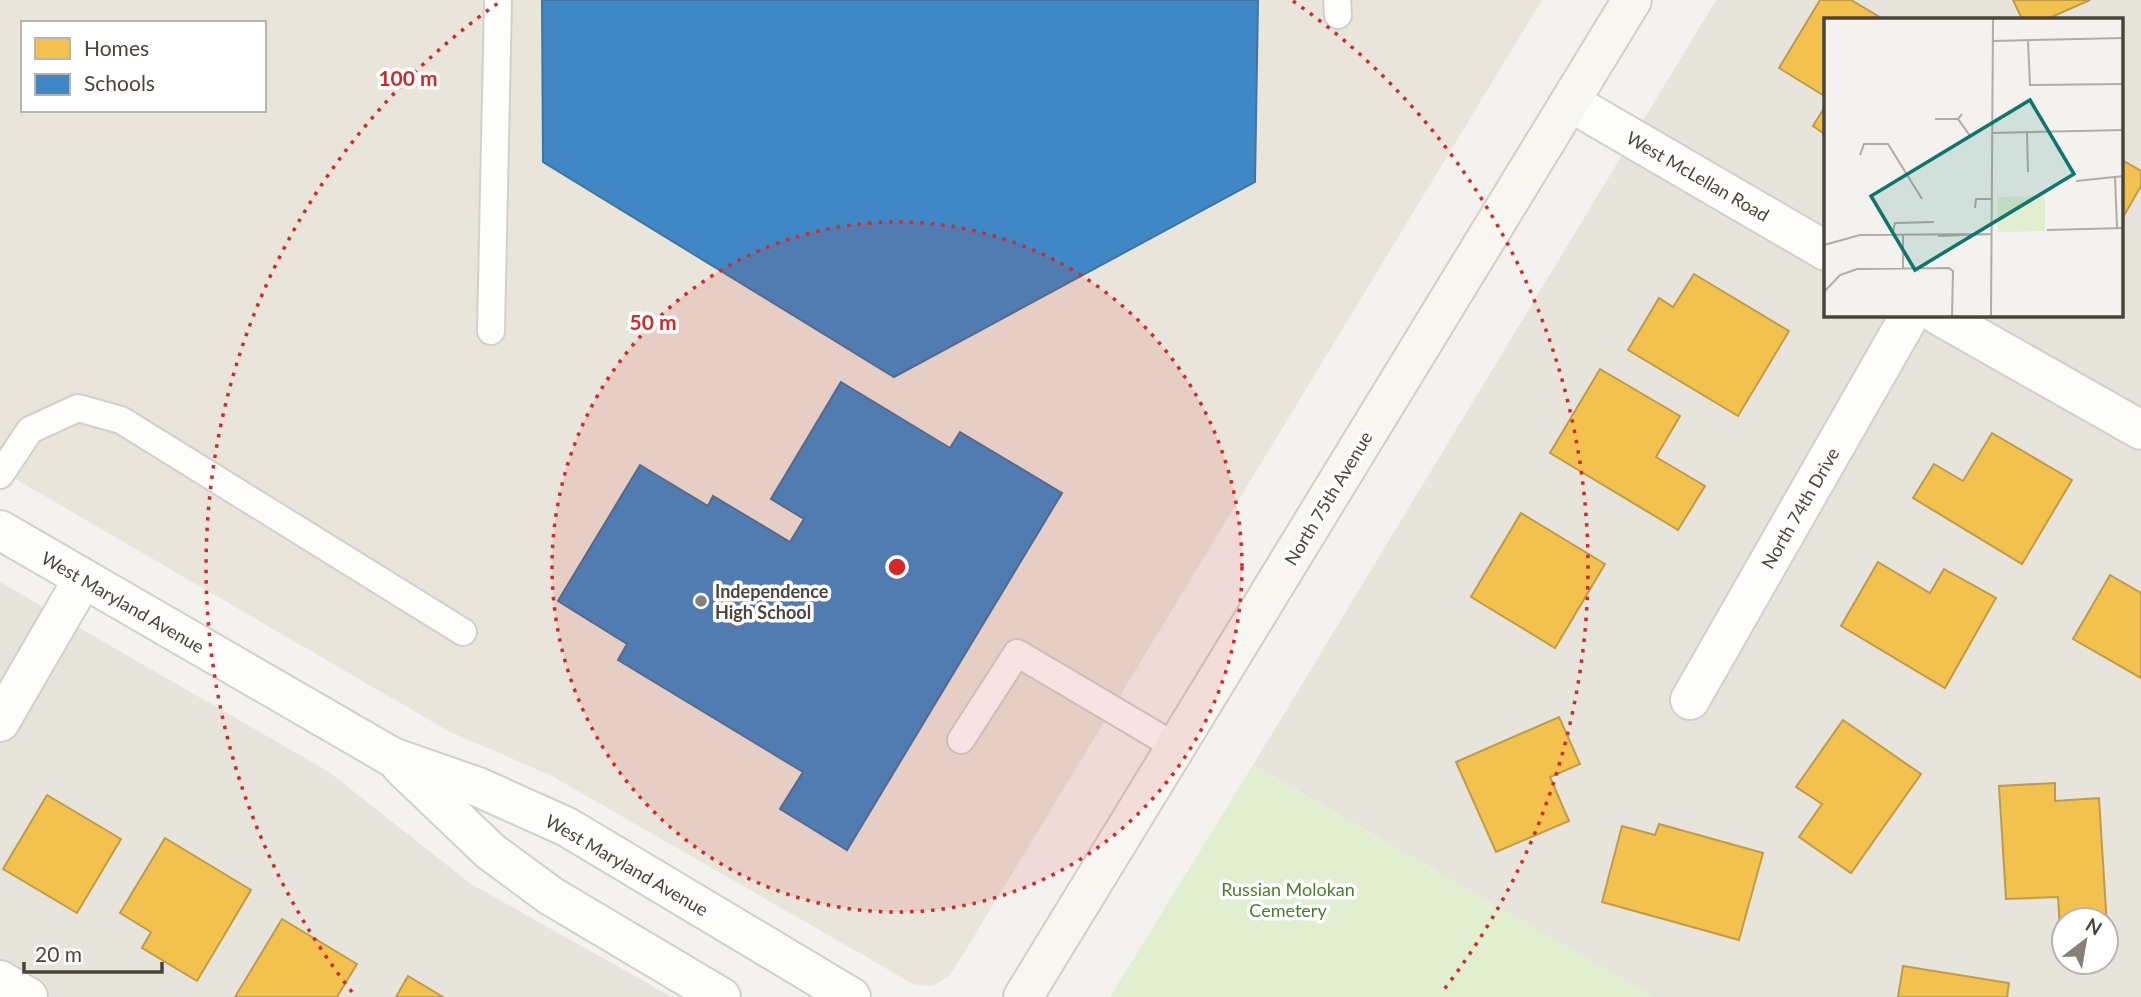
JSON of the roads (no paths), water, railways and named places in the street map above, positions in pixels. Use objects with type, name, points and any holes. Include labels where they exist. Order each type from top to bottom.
[{"type":"main road","name":"North 75th Avenue","points":[[1023,997],[1632,0]]},
{"type":"street","name":"West McLellan Road","points":[[1570,102],[1824,250]]},
{"type":"street","name":"North 74th Drive","points":[[1690,700],[1909,317]]},
{"type":"street","points":[[1942,317],[2141,430]]},
{"type":"street","name":"West Maryland Avenue","points":[[0,530],[392,757],[478,787],[567,827],[851,997]]},
{"type":"street","points":[[0,722],[83,579]]},
{"type":"street","name":"West Maryland Avenue","points":[[392,757],[490,851],[551,897],[721,997]]},
{"type":"street","points":[[0,980],[28,997]]},
{"type":"lane","points":[[491,331],[498,0]]},
{"type":"lane","points":[[0,475],[30,430],[78,408],[121,420],[463,632]]},
{"type":"lane","points":[[961,740],[1017,653],[1176,747]]},
{"type":"place","name":"Independence High School","points":[[701,601]]},
{"type":"park label","name":"Russian Molokan Cemetery","points":[[1288,899]]}]
